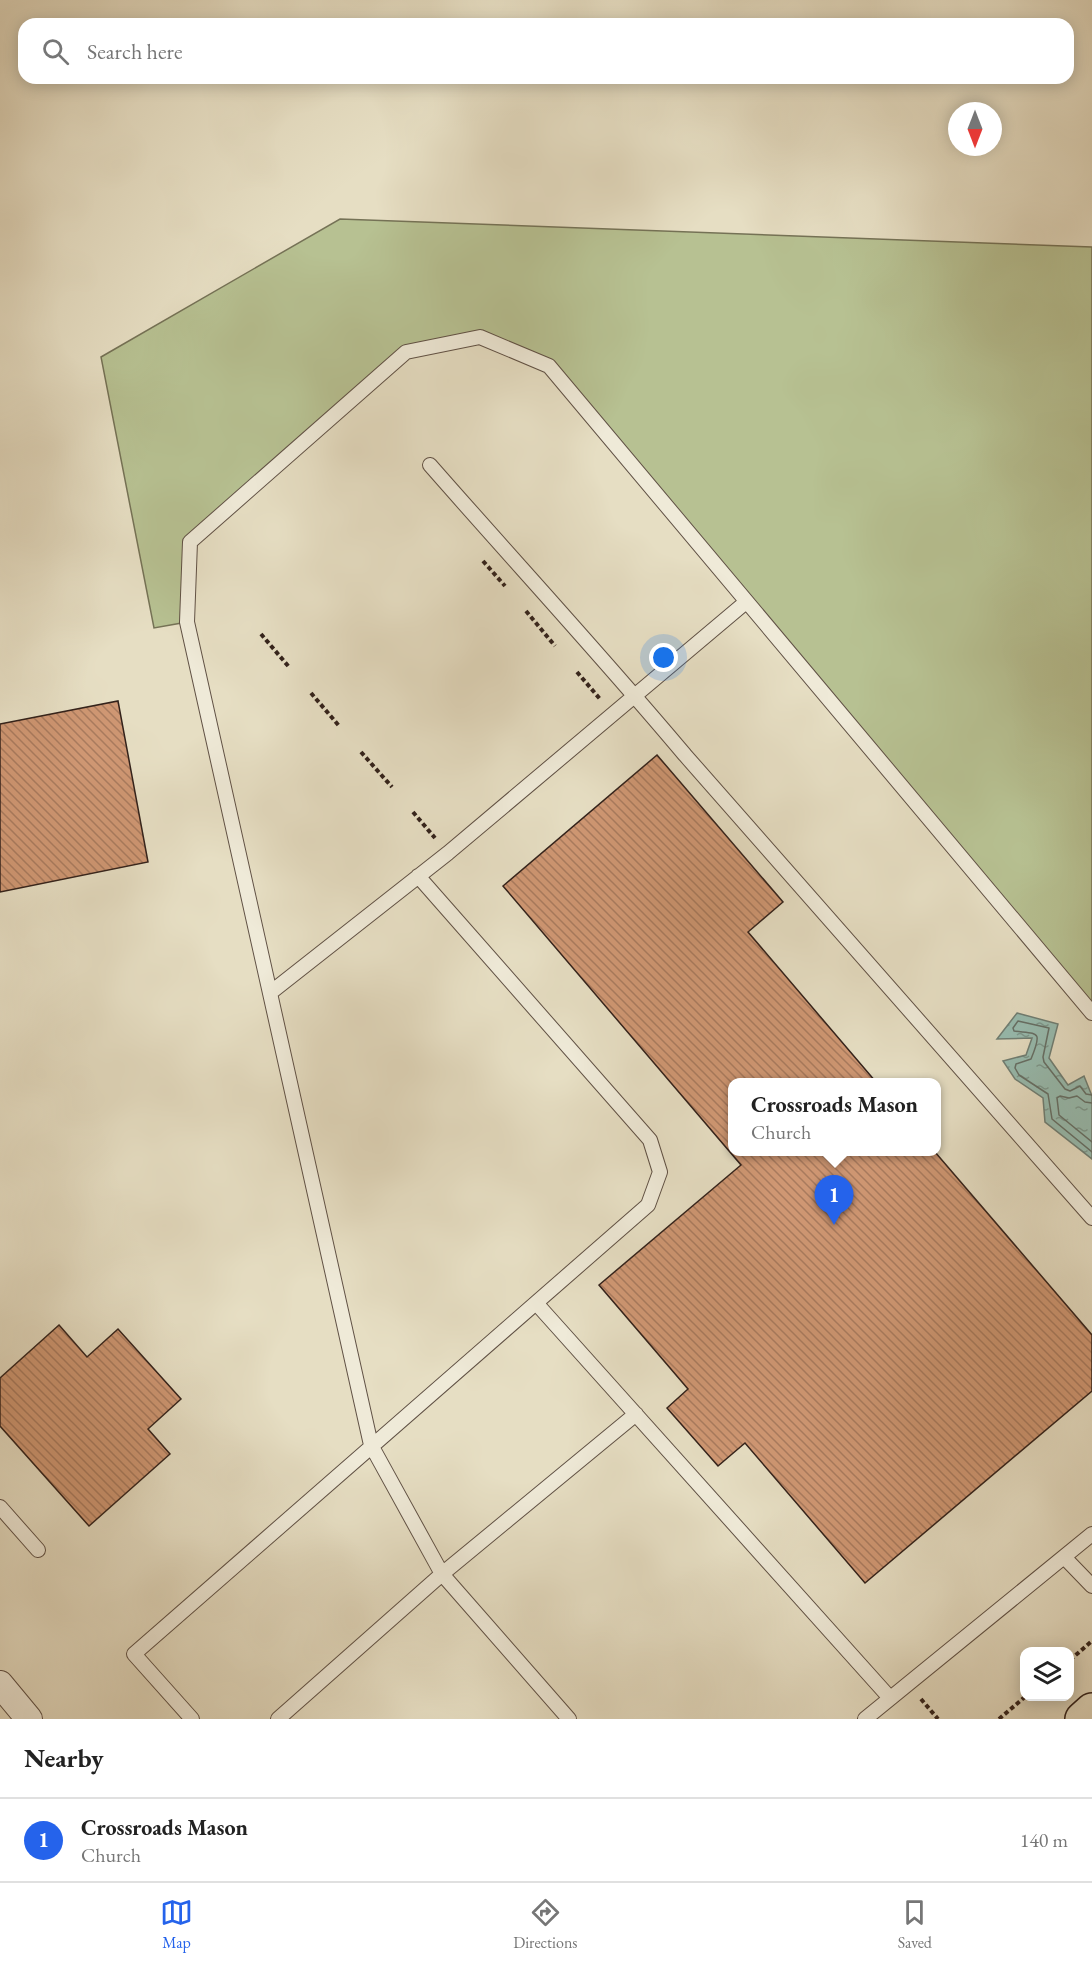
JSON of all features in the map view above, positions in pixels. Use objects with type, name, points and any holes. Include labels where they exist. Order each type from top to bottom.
[{"type":"main road","points":[[1082,1719],[1092,1710]]},
{"type":"street","points":[[0,1684],[29,1719]]},
{"type":"lane","points":[[569,1719],[442,1574],[371,1445],[187,622],[190,542],[406,352],[480,337],[549,366],[1092,1013]]},
{"type":"lane","points":[[429,465],[634,695],[1092,1218]]},
{"type":"lane","points":[[270,993],[418,876],[746,602]]},
{"type":"lane","points":[[192,1719],[134,1654],[648,1205],[660,1172],[650,1140],[418,876]]},
{"type":"lane","points":[[536,1303],[890,1698]]},
{"type":"lane","points":[[278,1719],[442,1574],[636,1414]]},
{"type":"lane","points":[[0,1507],[38,1550]]},
{"type":"lane","points":[[865,1719],[1092,1534]]},
{"type":"lane","points":[[1064,1557],[1092,1586]]},
{"type":"path","points":[[483,560],[505,586]]},
{"type":"path","points":[[526,611],[555,646]]},
{"type":"path","points":[[261,634],[289,667]]},
{"type":"path","points":[[578,672],[605,705]]},
{"type":"path","points":[[311,693],[340,727]]},
{"type":"path","points":[[361,752],[392,788]]},
{"type":"path","points":[[412,812],[435,839]]},
{"type":"path","points":[[1074,1657],[1092,1641]]},
{"type":"path","points":[[915,1691],[938,1719]]},
{"type":"path","points":[[999,1719],[1020,1701]]},
{"type":"green space","points":[[340,219],[1092,247],[1092,1013],[549,366],[480,337],[406,352],[190,542],[187,622],[154,628],[101,357]]},
{"type":"water","points":[[1017,1013],[1058,1024],[1049,1058],[1068,1085],[1084,1076],[1092,1096],[1092,1159],[1045,1122],[1043,1098],[1015,1079],[1003,1061],[1026,1055],[1032,1038],[997,1039]]},
{"type":"building","points":[[118,701],[148,862],[0,892],[0,724]]},
{"type":"building","points":[[657,755],[783,902],[748,932],[873,1078],[728,1078],[728,1150],[503,886]]},
{"type":"building","points":[[733,1156],[938,1156],[1092,1335],[1092,1391],[865,1583],[745,1443],[718,1466],[667,1408],[688,1389],[599,1285],[741,1165]]},
{"type":"building","points":[[59,1325],[87,1357],[118,1329],[181,1399],[148,1429],[170,1454],[89,1526],[0,1426],[0,1378]]},
{"type":"place","name":"Crossroads Mason","points":[[834,1225]]}]
